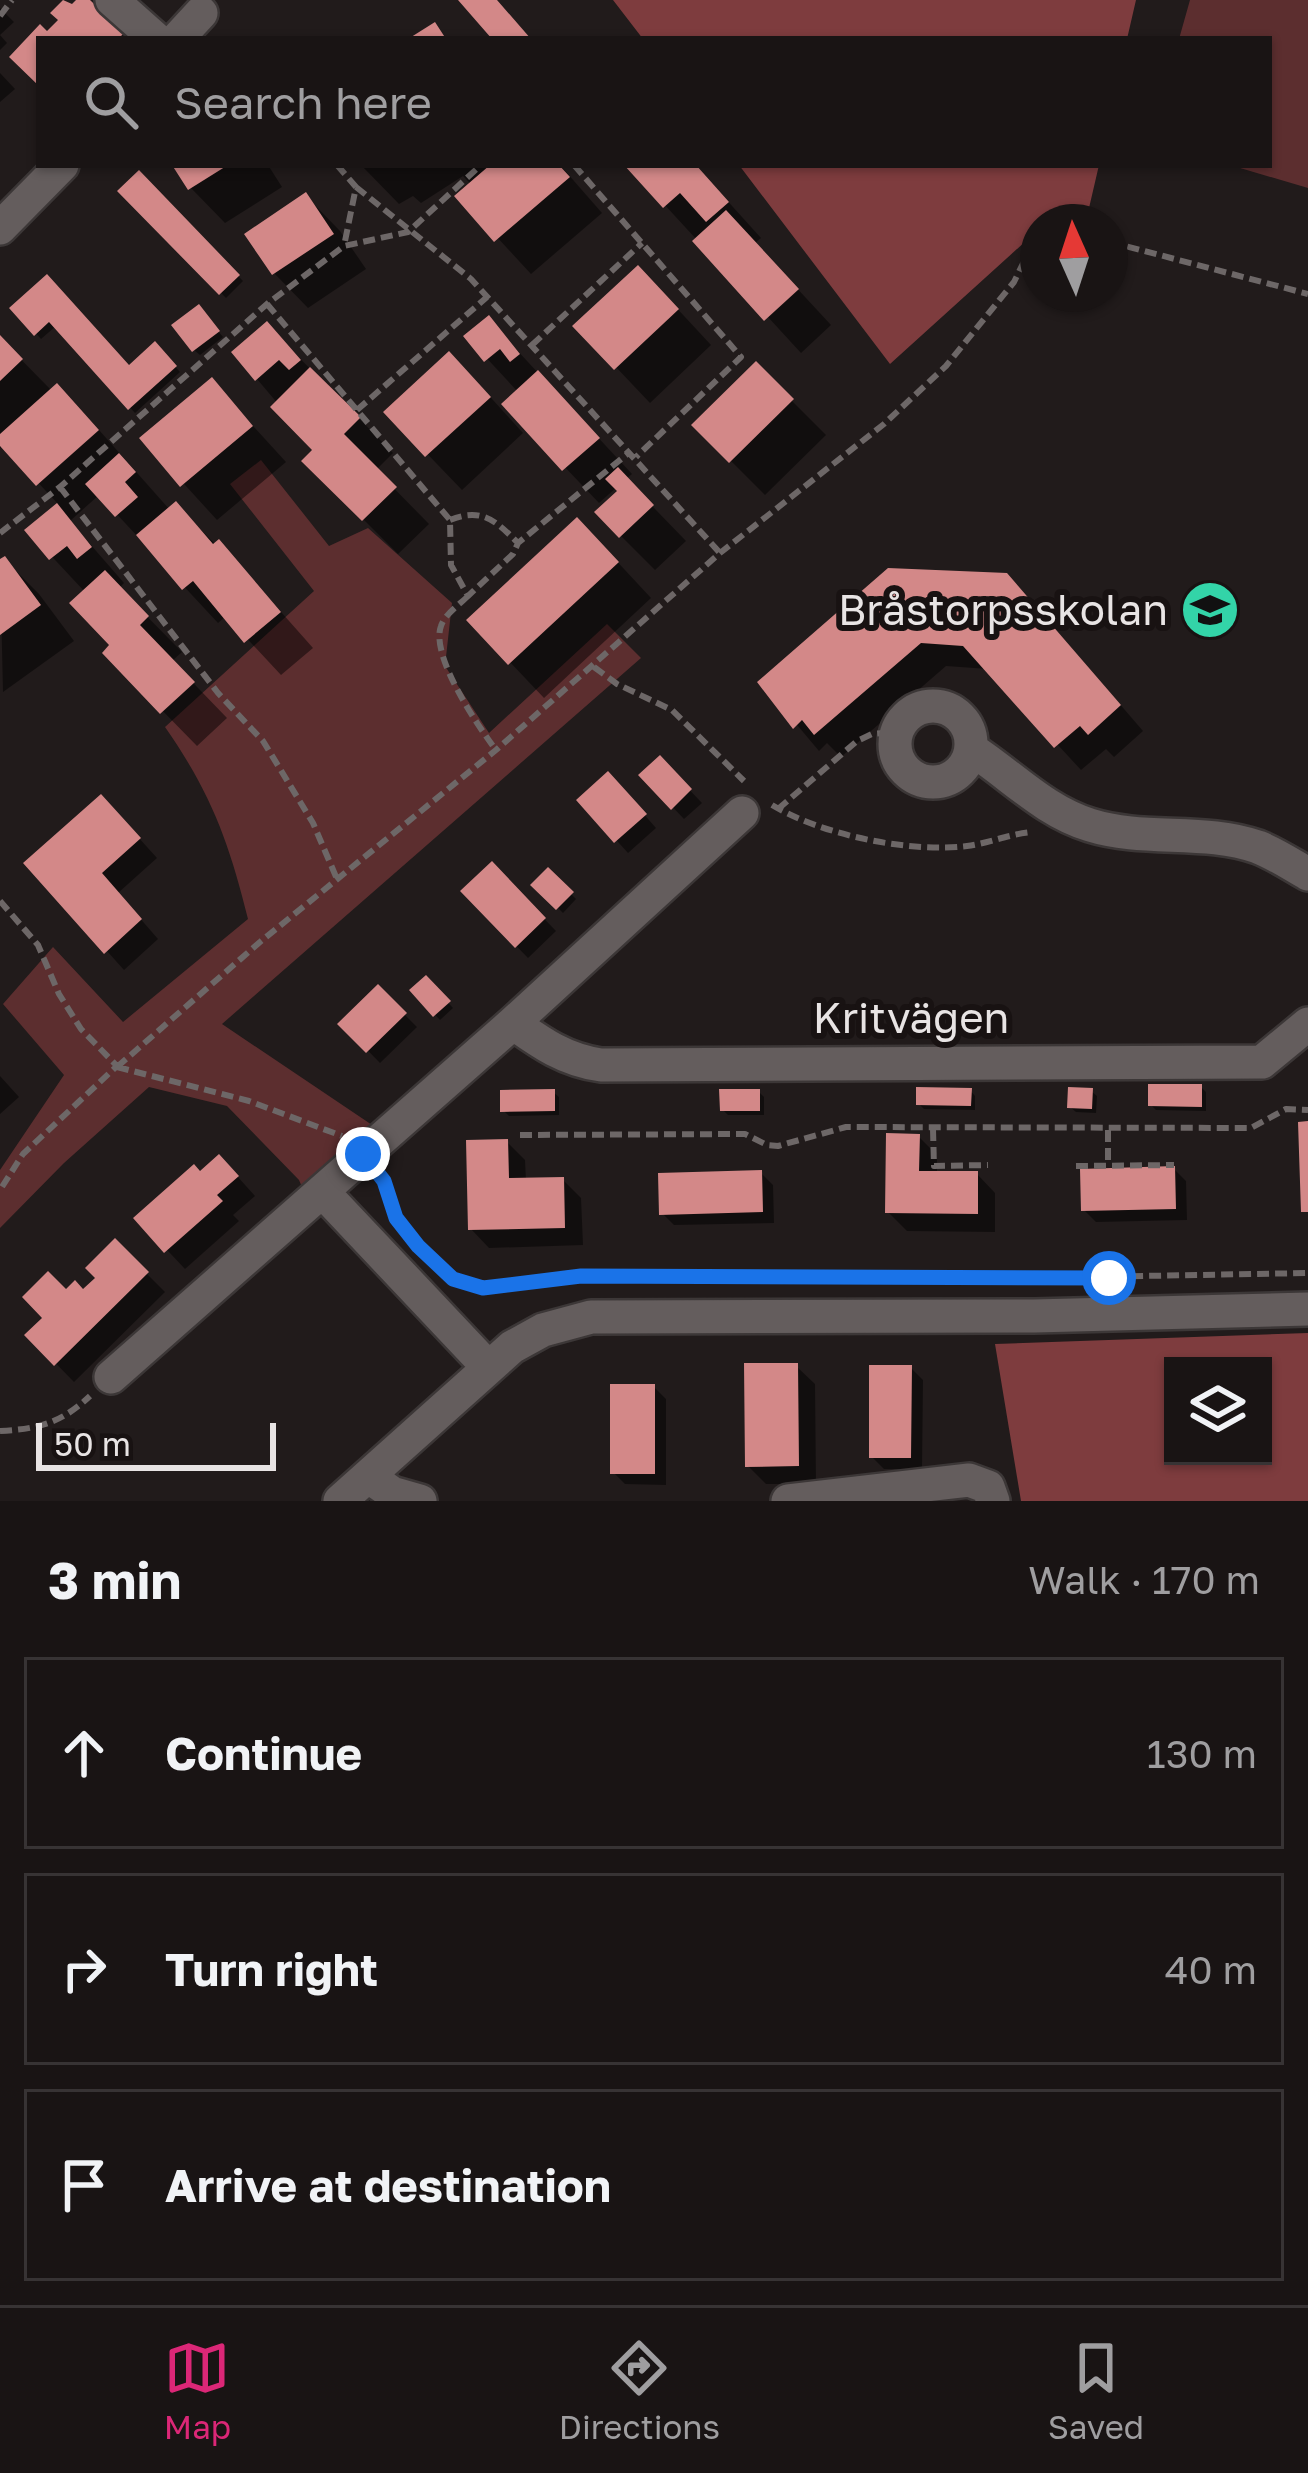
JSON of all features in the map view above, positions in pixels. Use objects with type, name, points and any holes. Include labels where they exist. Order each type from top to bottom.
[{"type":"street","points":[[112,0],[153,36]]},
{"type":"street","points":[[180,36],[202,13]]},
{"type":"street","points":[[0,228],[59,168]]},
{"type":"street","points":[[923,706],[948,708],[967,725],[971,749],[960,772],[924,782],[897,757],[897,732],[911,712],[923,706]]},
{"type":"street","points":[[971,749],[1036,798],[1096,827],[1231,840],[1258,847],[1308,874]]},
{"type":"street","points":[[110,1377],[513,1023],[750,798]]},
{"type":"street","name":"Kritvägen","points":[[513,1023],[551,1050],[601,1066],[1262,1062],[1308,1024]]},
{"type":"street","points":[[322,1191],[488,1367]]},
{"type":"street","points":[[340,1501],[512,1347],[543,1330],[608,1315],[1034,1316],[1308,1309]]},
{"type":"street","points":[[368,1476],[392,1493],[420,1501]]},
{"type":"street","points":[[788,1501],[969,1480],[988,1487],[993,1501]]},
{"type":"path","points":[[0,16],[12,0]]},
{"type":"path","points":[[340,168],[408,232],[471,279],[720,553]]},
{"type":"path","points":[[0,533],[60,487],[267,304],[344,246],[408,232],[478,168]]},
{"type":"path","points":[[496,750],[467,708],[440,642],[442,625],[513,554],[518,543],[633,454],[740,357],[577,168]]},
{"type":"path","points":[[344,246],[356,187]]},
{"type":"path","points":[[532,346],[642,243]]},
{"type":"path","points":[[1128,247],[1308,294]]},
{"type":"path","points":[[407,1232],[396,1218],[384,1181],[355,1144],[325,1127],[235,1097],[116,1067],[594,667],[720,553],[884,424],[946,366],[1020,270]]},
{"type":"path","points":[[357,410],[487,297]]},
{"type":"path","points":[[267,304],[450,520],[451,565],[468,596]]},
{"type":"path","points":[[60,487],[218,693],[262,741],[313,823],[337,880]]},
{"type":"path","points":[[450,520],[465,514],[491,518],[518,543]]},
{"type":"path","points":[[594,667],[617,684],[672,710],[750,798],[808,824],[845,835],[965,846],[1024,832],[1096,827]]},
{"type":"path","points":[[778,809],[856,741],[897,732]]},
{"type":"path","points":[[0,901],[38,945],[59,994],[82,1029],[116,1066],[23,1154],[0,1190]]},
{"type":"path","points":[[520,1135],[745,1133],[778,1146],[846,1126],[1251,1128],[1276,1112],[1308,1110]]},
{"type":"path","points":[[933,1130],[934,1166],[988,1165]]},
{"type":"path","points":[[1108,1130],[1108,1166]]},
{"type":"path","points":[[1076,1166],[1174,1165]]},
{"type":"path","points":[[441,1268],[453,1279],[483,1288],[581,1276],[944,1280],[1308,1273]]},
{"type":"path","points":[[0,1431],[38,1429],[56,1422],[110,1377]]},
{"type":"shaded area","points":[[613,0],[1136,0],[1128,36],[641,36]]},
{"type":"shaded area","points":[[1190,0],[1308,0],[1308,188],[1240,168],[1272,168],[1272,36],[1180,36]]},
{"type":"shaded area","points":[[741,168],[1098,168],[1090,204],[1020,204],[1020,246],[890,364]]},
{"type":"shaded area","points":[[261,460],[329,546],[368,528],[452,603],[445,666],[489,733],[607,624],[641,658],[222,1024],[381,1131],[308,1201],[299,1180],[227,1106],[149,1087],[0,1228],[0,1170],[64,1075],[3,1004],[53,947],[123,1022],[248,919],[217,819],[165,727],[314,591],[230,484]]},
{"type":"shaded area","points":[[1308,1333],[1308,1501],[1021,1501],[995,1344]]},
{"type":"building","points":[[63,0],[72,4],[90,0],[124,33],[36,36],[36,83],[9,57],[40,24],[47,31],[58,20],[50,13]]},
{"type":"building","points":[[458,0],[497,0],[528,36],[489,36]]},
{"type":"building","points":[[435,22],[444,36],[413,36]]},
{"type":"building","points":[[174,168],[223,168],[188,190]]},
{"type":"building","points":[[487,168],[562,168],[570,177],[494,242],[454,196]]},
{"type":"building","points":[[627,168],[699,168],[729,202],[706,222],[680,193],[663,208]]},
{"type":"building","points":[[139,170],[240,275],[219,295],[117,191]]},
{"type":"building","points":[[306,192],[334,234],[272,275],[244,234]]},
{"type":"building","points":[[726,210],[799,289],[764,321],[692,241]]},
{"type":"building","points":[[638,265],[679,309],[614,370],[572,326]]},
{"type":"building","points":[[47,274],[129,365],[155,341],[177,366],[128,410],[49,322],[34,336],[9,308]]},
{"type":"building","points":[[199,304],[220,331],[192,352],[171,325]]},
{"type":"building","points":[[489,315],[520,354],[510,362],[500,349],[484,362],[463,336]]},
{"type":"building","points":[[267,321],[301,360],[289,370],[279,360],[255,381],[231,352]]},
{"type":"building","points":[[0,335],[23,359],[0,381]]},
{"type":"building","points":[[449,351],[491,397],[425,457],[383,412]]},
{"type":"building","points":[[756,361],[794,399],[729,463],[691,425]]},
{"type":"building","points":[[310,367],[361,417],[344,434],[397,487],[362,521],[301,461],[312,450],[270,407]]},
{"type":"building","points":[[538,370],[600,438],[562,471],[501,404]]},
{"type":"building","points":[[212,377],[253,426],[180,487],[139,438]]},
{"type":"building","points":[[57,383],[99,430],[36,486],[0,446],[0,434]]},
{"type":"building","points":[[119,453],[136,472],[125,482],[138,497],[115,517],[85,484]]},
{"type":"building","points":[[618,467],[654,505],[619,538],[594,512],[617,491],[605,479]]},
{"type":"building","points":[[176,501],[213,544],[219,539],[281,612],[244,643],[193,581],[182,590],[136,535]]},
{"type":"building","points":[[57,503],[92,547],[77,559],[67,546],[49,560],[24,530]]},
{"type":"building","points":[[577,517],[619,562],[508,665],[466,620]]},
{"type":"building","points":[[5,556],[41,605],[0,635],[0,559]]},
{"type":"building","points":[[888,568],[1007,573],[1121,705],[1088,735],[1080,726],[1054,748],[963,646],[921,643],[814,735],[802,720],[793,729],[757,682]]},
{"type":"building","points":[[105,570],[149,616],[140,625],[195,682],[160,714],[102,653],[109,645],[69,603]]},
{"type":"building","points":[[660,755],[692,789],[671,810],[638,775]]},
{"type":"building","points":[[608,771],[647,814],[614,843],[576,800]]},
{"type":"building","points":[[101,794],[141,838],[102,873],[142,919],[104,954],[23,863]]},
{"type":"building","points":[[492,861],[546,918],[515,948],[460,891]]},
{"type":"building","points":[[548,867],[574,892],[556,910],[530,885]]},
{"type":"building","points":[[426,975],[451,1001],[433,1017],[409,990]]},
{"type":"building","points":[[378,984],[407,1013],[366,1053],[337,1024]]},
{"type":"building","points":[[1148,1084],[1202,1084],[1202,1107],[1148,1106]]},
{"type":"building","points":[[916,1087],[972,1088],[971,1106],[916,1105]]},
{"type":"building","points":[[1068,1087],[1093,1088],[1092,1109],[1067,1108]]},
{"type":"building","points":[[555,1089],[555,1111],[500,1112],[500,1090]]},
{"type":"building","points":[[719,1089],[760,1089],[760,1111],[720,1111]]},
{"type":"building","points":[[1308,1121],[1308,1212],[1301,1212],[1298,1122]]},
{"type":"building","points":[[886,1133],[920,1134],[919,1171],[978,1171],[978,1214],[885,1213]]},
{"type":"building","points":[[508,1139],[509,1178],[564,1177],[565,1228],[468,1230],[466,1140]]},
{"type":"building","points":[[219,1154],[239,1176],[217,1195],[223,1201],[164,1253],[133,1218],[194,1164],[200,1171]]},
{"type":"building","points":[[1175,1166],[1176,1209],[1081,1211],[1080,1169]]},
{"type":"building","points":[[762,1170],[763,1212],[659,1215],[658,1173]]},
{"type":"building","points":[[115,1238],[149,1272],[54,1366],[24,1335],[42,1318],[22,1297],[48,1271],[66,1289],[75,1280],[83,1289],[95,1278],[85,1268]]},
{"type":"building","points":[[744,1363],[798,1363],[799,1466],[745,1467]]},
{"type":"building","points":[[869,1365],[912,1365],[911,1458],[869,1458]]},
{"type":"building","points":[[610,1384],[655,1384],[655,1474],[610,1474]]},
{"type":"place","name":"Bråstorpsskolan","points":[[1210,610]]},
{"type":"route","points":[[363,1154],[384,1181],[396,1218],[418,1246],[453,1279],[483,1288],[581,1276],[1109,1278]]}]
